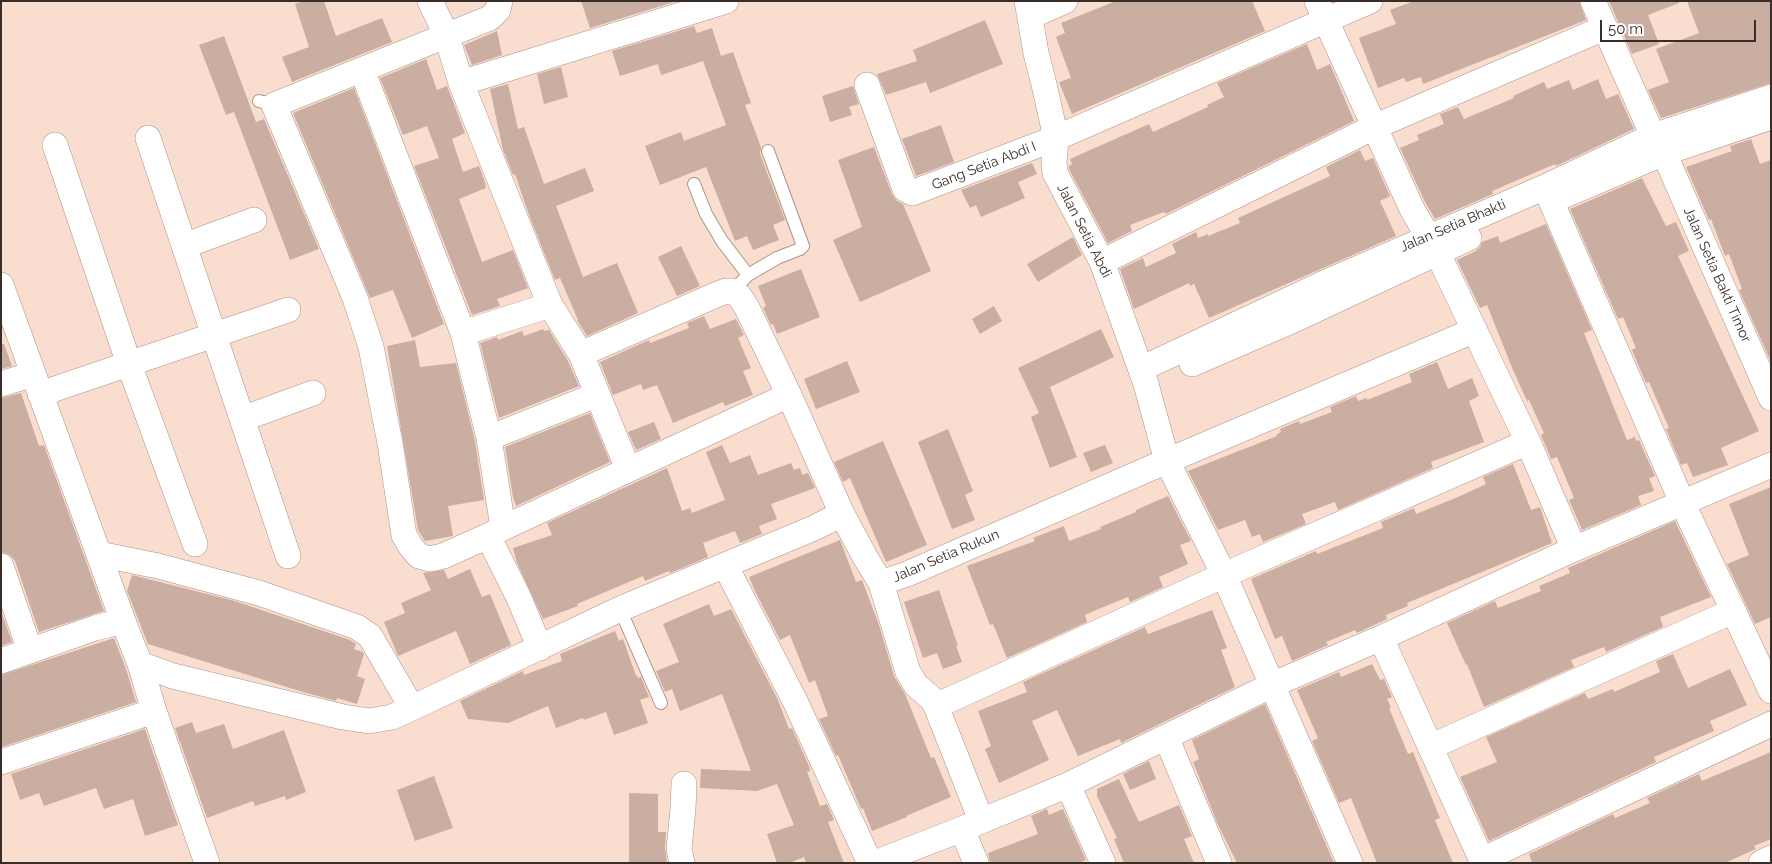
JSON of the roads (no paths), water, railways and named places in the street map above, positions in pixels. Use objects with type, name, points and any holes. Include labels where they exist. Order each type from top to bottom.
[{"type":"street","points":[[430,1],[446,34],[461,84],[550,304],[581,354],[596,395],[628,469]]},
{"type":"street","points":[[500,1],[498,10],[490,18],[446,34],[362,70],[266,103],[355,298],[371,347],[390,443],[404,535],[411,547],[419,556],[430,559],[443,556],[789,396]]},
{"type":"street","points":[[461,84],[726,1]]},
{"type":"street","points":[[1029,9],[1065,1]]},
{"type":"street","name":"Gang Setia Abdi I","points":[[866,85],[905,189],[912,193],[1056,138],[1322,11],[1370,1]]},
{"type":"street","name":"Jalan Setia Bakti Timor","points":[[1592,1],[1659,144],[1771,398]]},
{"type":"street","name":"Jalan Setia Abdi","points":[[1029,9],[1036,52],[1056,138],[1055,173],[1102,262],[1143,376],[1167,461],[1224,575],[1350,863]]},
{"type":"street","points":[[1322,11],[1412,209],[1433,244],[1528,442],[1574,549]]},
{"type":"street","points":[[1102,262],[1374,127],[1604,28]]},
{"type":"street","points":[[362,70],[463,333],[489,438],[495,532],[518,596],[540,648]]},
{"type":"street","name":"Jalan Setia Bhakti","points":[[1143,376],[1292,310],[1433,244],[1659,144],[1771,97]]},
{"type":"street","name":"Jalan Setia Bhakti","points":[[1659,144],[1771,117]]},
{"type":"street","points":[[148,138],[288,556]]},
{"type":"street","points":[[55,145],[129,364],[195,544]]},
{"type":"street","points":[[1548,194],[1682,502],[1769,683]]},
{"type":"street","points":[[184,246],[254,220]]},
{"type":"street","points":[[581,354],[741,283]]},
{"type":"street","points":[[741,283],[740,297],[789,396],[842,514],[864,557],[881,583]]},
{"type":"street","points":[[2,288],[140,664],[154,711],[207,863]]},
{"type":"street","points":[[463,333],[550,304]]},
{"type":"street","points":[[1,384],[37,384],[129,364],[288,310]]},
{"type":"street","name":"Jalan Setia Rukun","points":[[976,863],[971,825],[936,706],[932,699],[916,685],[908,672],[881,583],[908,574],[1475,330]]},
{"type":"street","points":[[242,419],[313,393]]},
{"type":"street","points":[[489,438],[596,395]]},
{"type":"street","points":[[936,706],[1224,575],[1528,442]]},
{"type":"street","points":[[875,863],[1068,785],[1272,685],[1382,638],[1574,549],[1771,465]]},
{"type":"street","points":[[140,664],[173,676],[360,720],[369,721],[392,717],[620,610],[814,528],[842,514]]},
{"type":"street","points":[[99,554],[158,566],[259,593],[358,627],[370,636],[412,708]]},
{"type":"street","points":[[725,564],[795,701],[870,863]]},
{"type":"street","points":[[1,566],[30,651]]},
{"type":"street","points":[[1430,748],[1734,611]]},
{"type":"street","points":[[1,661],[95,628],[123,621]]},
{"type":"street","points":[[1382,638],[1483,862],[1771,724]]},
{"type":"street","points":[[1,762],[154,711]]},
{"type":"street","points":[[1166,737],[1219,863]]},
{"type":"street","points":[[682,863],[679,848],[684,784]]},
{"type":"street","points":[[1068,785],[1103,863]]},
{"type":"street","points":[[1761,863],[1771,858]]},
{"type":"lane","points":[[694,184],[706,214],[722,241],[741,283],[777,258],[803,246],[768,151]]},
{"type":"lane","points":[[620,610],[661,703]]}]
